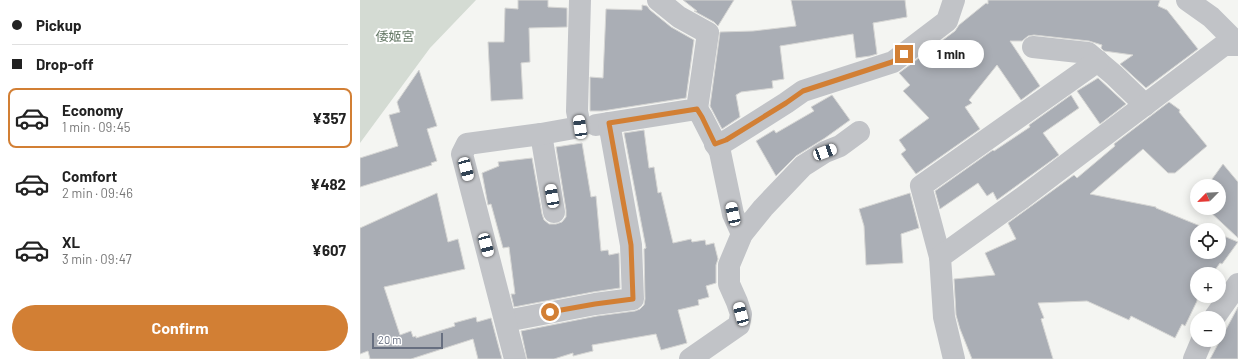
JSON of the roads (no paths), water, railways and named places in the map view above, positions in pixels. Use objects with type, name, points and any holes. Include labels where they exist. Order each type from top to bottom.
[{"type":"street","points":[[580,0],[577,111],[580,127]]},
{"type":"street","points":[[658,0],[678,17],[708,33],[697,109],[720,152],[733,214],[742,234]]},
{"type":"street","points":[[715,144],[726,140],[803,91],[892,62],[947,21],[954,0]]},
{"type":"street","points":[[1187,0],[1211,17],[1238,44]]},
{"type":"street","points":[[940,257],[1224,45],[1238,44]]},
{"type":"street","points":[[1033,47],[1088,53],[1145,105]]},
{"type":"street","points":[[954,359],[944,317],[940,257],[920,186],[1098,61]]},
{"type":"street","points":[[515,359],[462,154],[466,144],[541,134],[697,109]]},
{"type":"street","points":[[506,321],[595,304],[633,299],[631,245],[609,123]]},
{"type":"street","points":[[690,359],[739,325],[741,314],[729,284],[729,265],[742,234],[763,208],[803,166],[825,152],[840,146],[859,132]]},
{"type":"street","points":[[541,134],[554,212]]},
{"type":"street","points":[[1219,311],[1238,284]]},
{"type":"street","points":[[1194,359],[1199,347]]},
{"type":"park label","name":"倭姬宮","points":[[395,36]]}]
